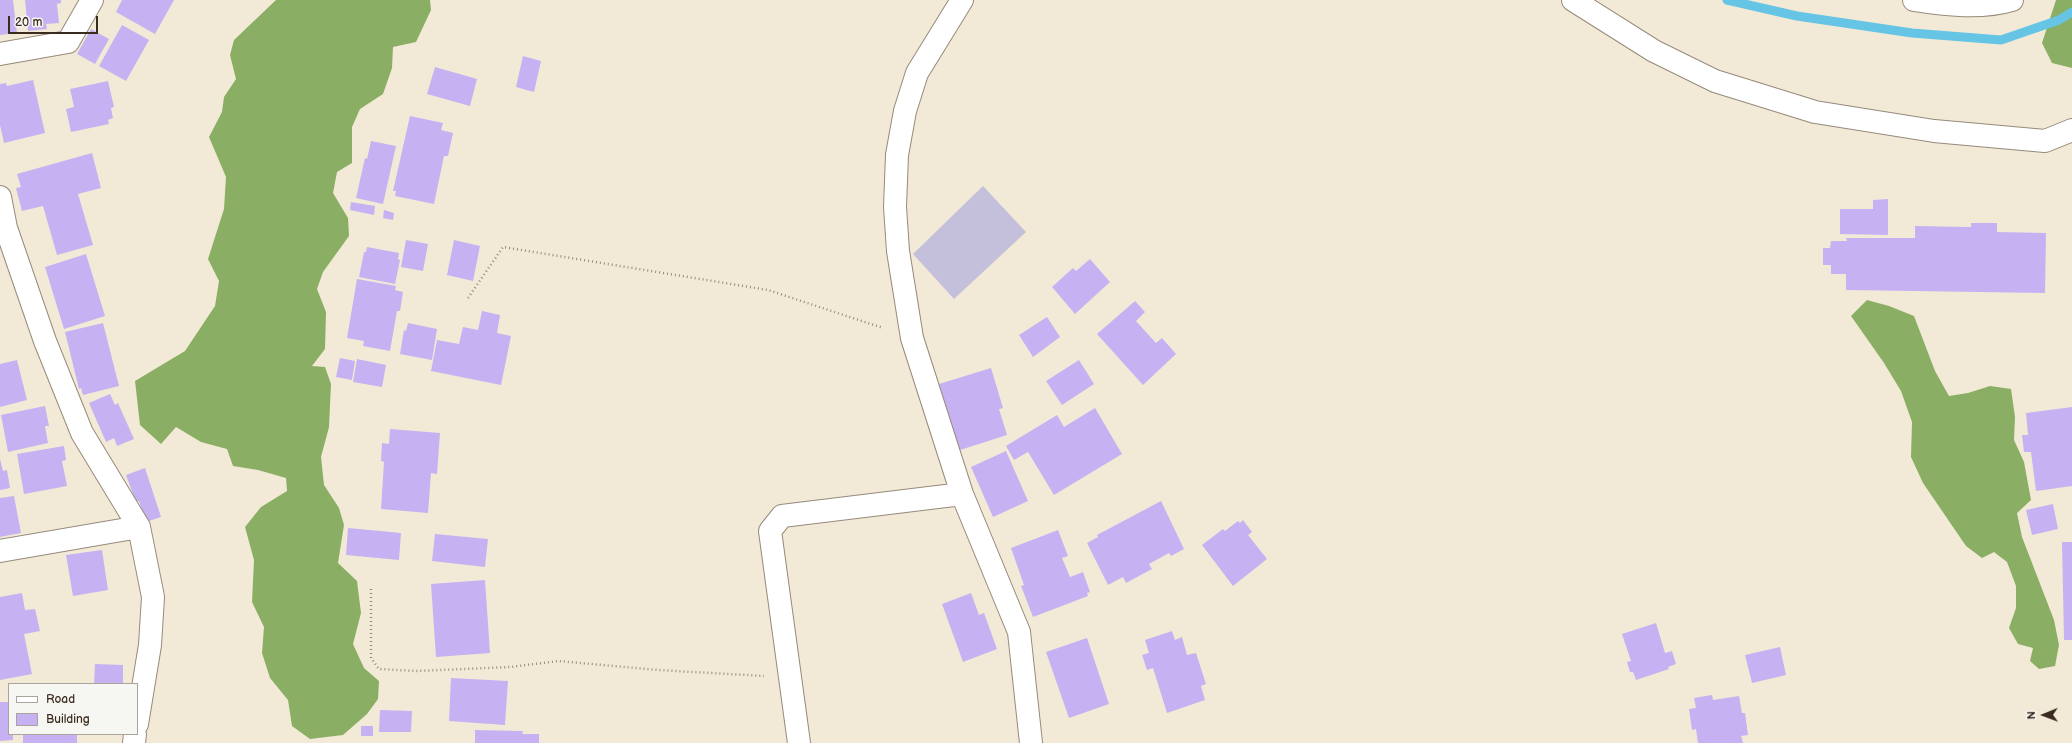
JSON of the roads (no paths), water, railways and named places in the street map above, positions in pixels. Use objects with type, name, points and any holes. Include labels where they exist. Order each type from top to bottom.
[{"type":"street","points":[[0,54],[68,42],[92,0]]},
{"type":"street","points":[[962,0],[917,74],[905,111],[897,155],[895,207],[898,251],[912,338],[962,494],[1019,632],[1031,743]]},
{"type":"street","points":[[1573,0],[1654,51],[1715,81],[1815,112],[1934,131],[2045,141],[2072,130]]},
{"type":"street","points":[[1914,0],[1932,3],[1976,5],[2012,0]]},
{"type":"street","points":[[0,197],[3,229],[45,341],[82,433],[139,527],[153,597],[150,645],[138,718]]},
{"type":"street","points":[[799,743],[770,531],[782,516],[962,494]]},
{"type":"street","points":[[0,551],[139,527]]},
{"type":"waterway","points":[[1727,0],[1797,16],[1912,33],[2001,40],[2059,20],[2072,12]]}]
